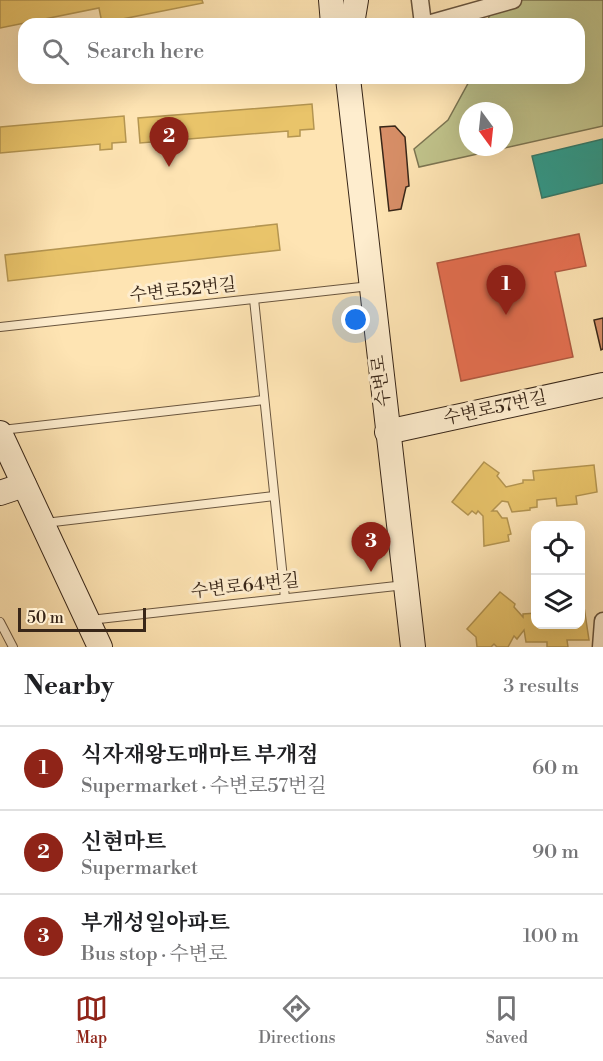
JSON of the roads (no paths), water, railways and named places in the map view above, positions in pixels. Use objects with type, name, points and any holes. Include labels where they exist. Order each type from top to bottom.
[{"type":"main road","points":[[331,0],[332,18]]},
{"type":"main road","points":[[340,0],[342,18]]},
{"type":"main road","points":[[353,18],[356,0]]},
{"type":"main road","name":"수변로","points":[[349,84],[413,647]]},
{"type":"main road","name":"수변로57번길","points":[[387,432],[603,385]]},
{"type":"main road","points":[[0,432],[100,647]]},
{"type":"main road","points":[[0,493],[24,485]]},
{"type":"street","points":[[420,0],[422,18]]},
{"type":"street","points":[[449,18],[513,0]]},
{"type":"street","points":[[602,647],[603,621]]},
{"type":"lane","name":"수변로52번길","points":[[0,327],[370,286]]},
{"type":"lane","points":[[254,299],[285,598]]},
{"type":"lane","points":[[0,432],[264,400]]},
{"type":"lane","points":[[42,524],[274,496]]},
{"type":"lane","name":"수변로64번길","points":[[87,620],[406,585]]},
{"type":"lane","points":[[0,622],[13,647]]},
{"type":"place","name":"신현마트","points":[[169,167]]},
{"type":"place","name":"식자재왕도매마트 부개점","points":[[506,315]]},
{"type":"place","name":"부개성일아파트","points":[[371,572]]}]
